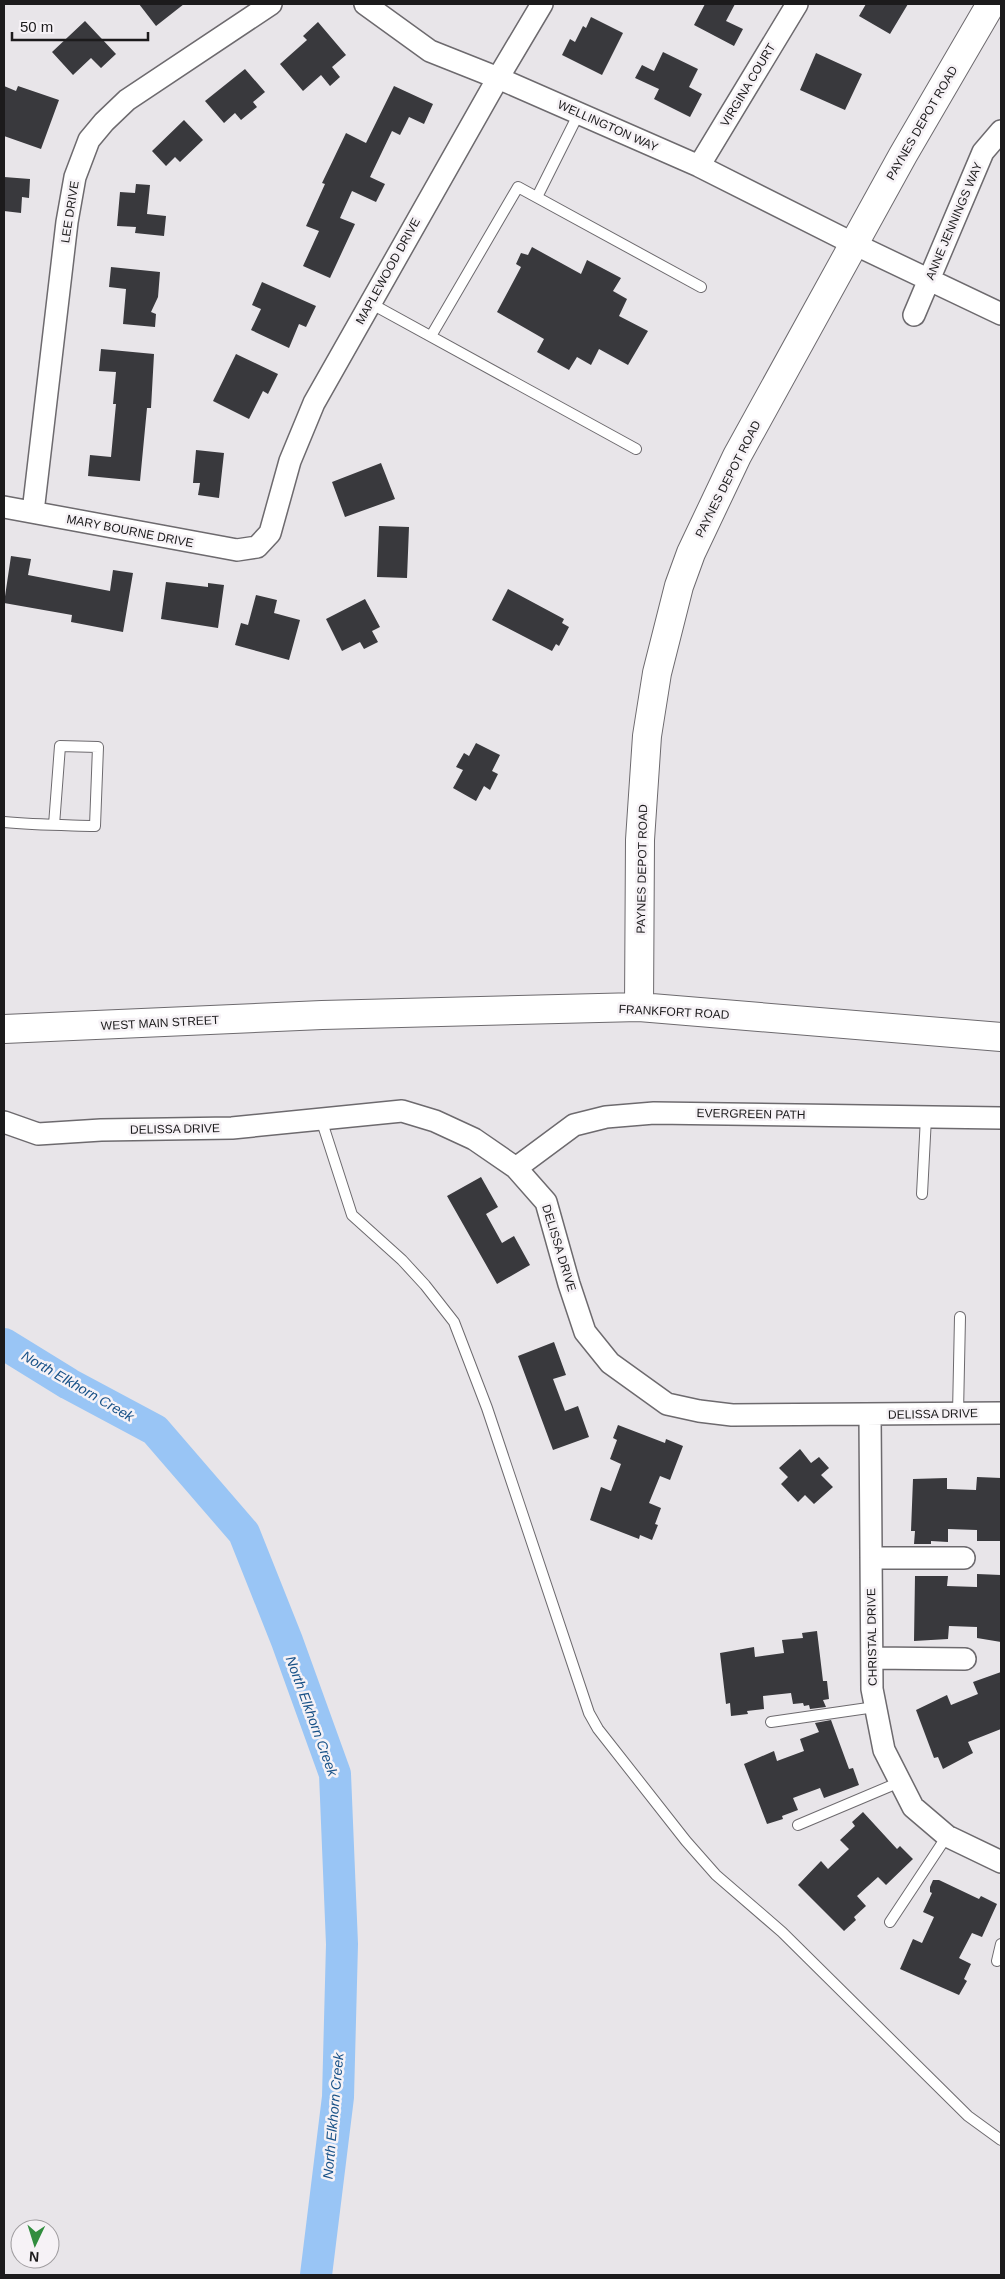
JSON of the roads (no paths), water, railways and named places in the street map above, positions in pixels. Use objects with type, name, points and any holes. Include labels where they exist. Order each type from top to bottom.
[{"type":"main road","name":"PAYNES DEPOT ROAD","points":[[639,1007],[640,840],[647,736],[657,672],[679,586],[691,553],[737,456],[854,244],[991,4]]},
{"type":"main road","name":"FRANKFORT ROAD","points":[[316,1016],[639,1007],[1001,1037]]},
{"type":"main road","name":"WEST MAIN STREET","points":[[4,1029],[316,1016]]},
{"type":"street","name":"LEE DRIVE","points":[[33,512],[67,222],[75,178],[89,140],[126,100],[271,4]]},
{"type":"street","name":"WELLINGTON WAY","points":[[364,4],[430,51],[498,78],[699,166],[854,244],[1001,314]]},
{"type":"street","name":"MAPLEWOOD DRIVE","points":[[256,547],[270,533],[290,462],[314,403],[542,4]]},
{"type":"street","name":"VIRGINA COURT","points":[[699,166],[797,4]]},
{"type":"street","name":"ANNE JENNINGS WAY","points":[[914,315],[983,152],[1001,131]]},
{"type":"street","name":"MARY BOURNE DRIVE","points":[[4,507],[237,550],[256,547]]},
{"type":"street","name":"DELISSA DRIVE","points":[[4,1122],[38,1134],[101,1130],[232,1128],[402,1111],[435,1121],[474,1139],[516,1168],[546,1202],[569,1284],[585,1332],[610,1363],[667,1404],[699,1412],[732,1415],[870,1415],[1001,1412]]},
{"type":"street","name":"EVERGREEN PATH","points":[[516,1168],[574,1125],[606,1117],[664,1113],[1001,1118]]},
{"type":"street","name":"CHRISTAL DRIVE","points":[[870,1415],[872,1689],[884,1750],[913,1807],[947,1836],[1001,1862]]},
{"type":"street","points":[[871,1558],[964,1558]]},
{"type":"street","points":[[872,1658],[964,1660]]},
{"type":"lane","points":[[537,197],[579,113]]},
{"type":"lane","points":[[431,336],[518,187],[701,287]]},
{"type":"lane","points":[[370,303],[636,449]]},
{"type":"lane","points":[[4,822],[54,825],[95,826],[98,747],[60,746],[54,825]]},
{"type":"lane","points":[[922,1194],[926,1117]]},
{"type":"lane","points":[[321,1119],[352,1215],[402,1260],[425,1284],[454,1322],[487,1408],[589,1713],[598,1729],[686,1841],[716,1875],[782,1932],[968,2116],[1001,2140]]},
{"type":"lane","points":[[958,1413],[960,1317]]},
{"type":"lane","points":[[771,1722],[876,1707]]},
{"type":"lane","points":[[798,1825],[900,1782]]},
{"type":"lane","points":[[890,1922],[947,1836]]},
{"type":"lane","points":[[997,1961],[1001,1944]]},
{"type":"waterway","name":"North Elkhorn Creek","points":[[4,1344],[69,1384],[155,1430],[244,1533],[287,1641],[335,1774],[342,1944],[338,2097],[316,2275]]}]
